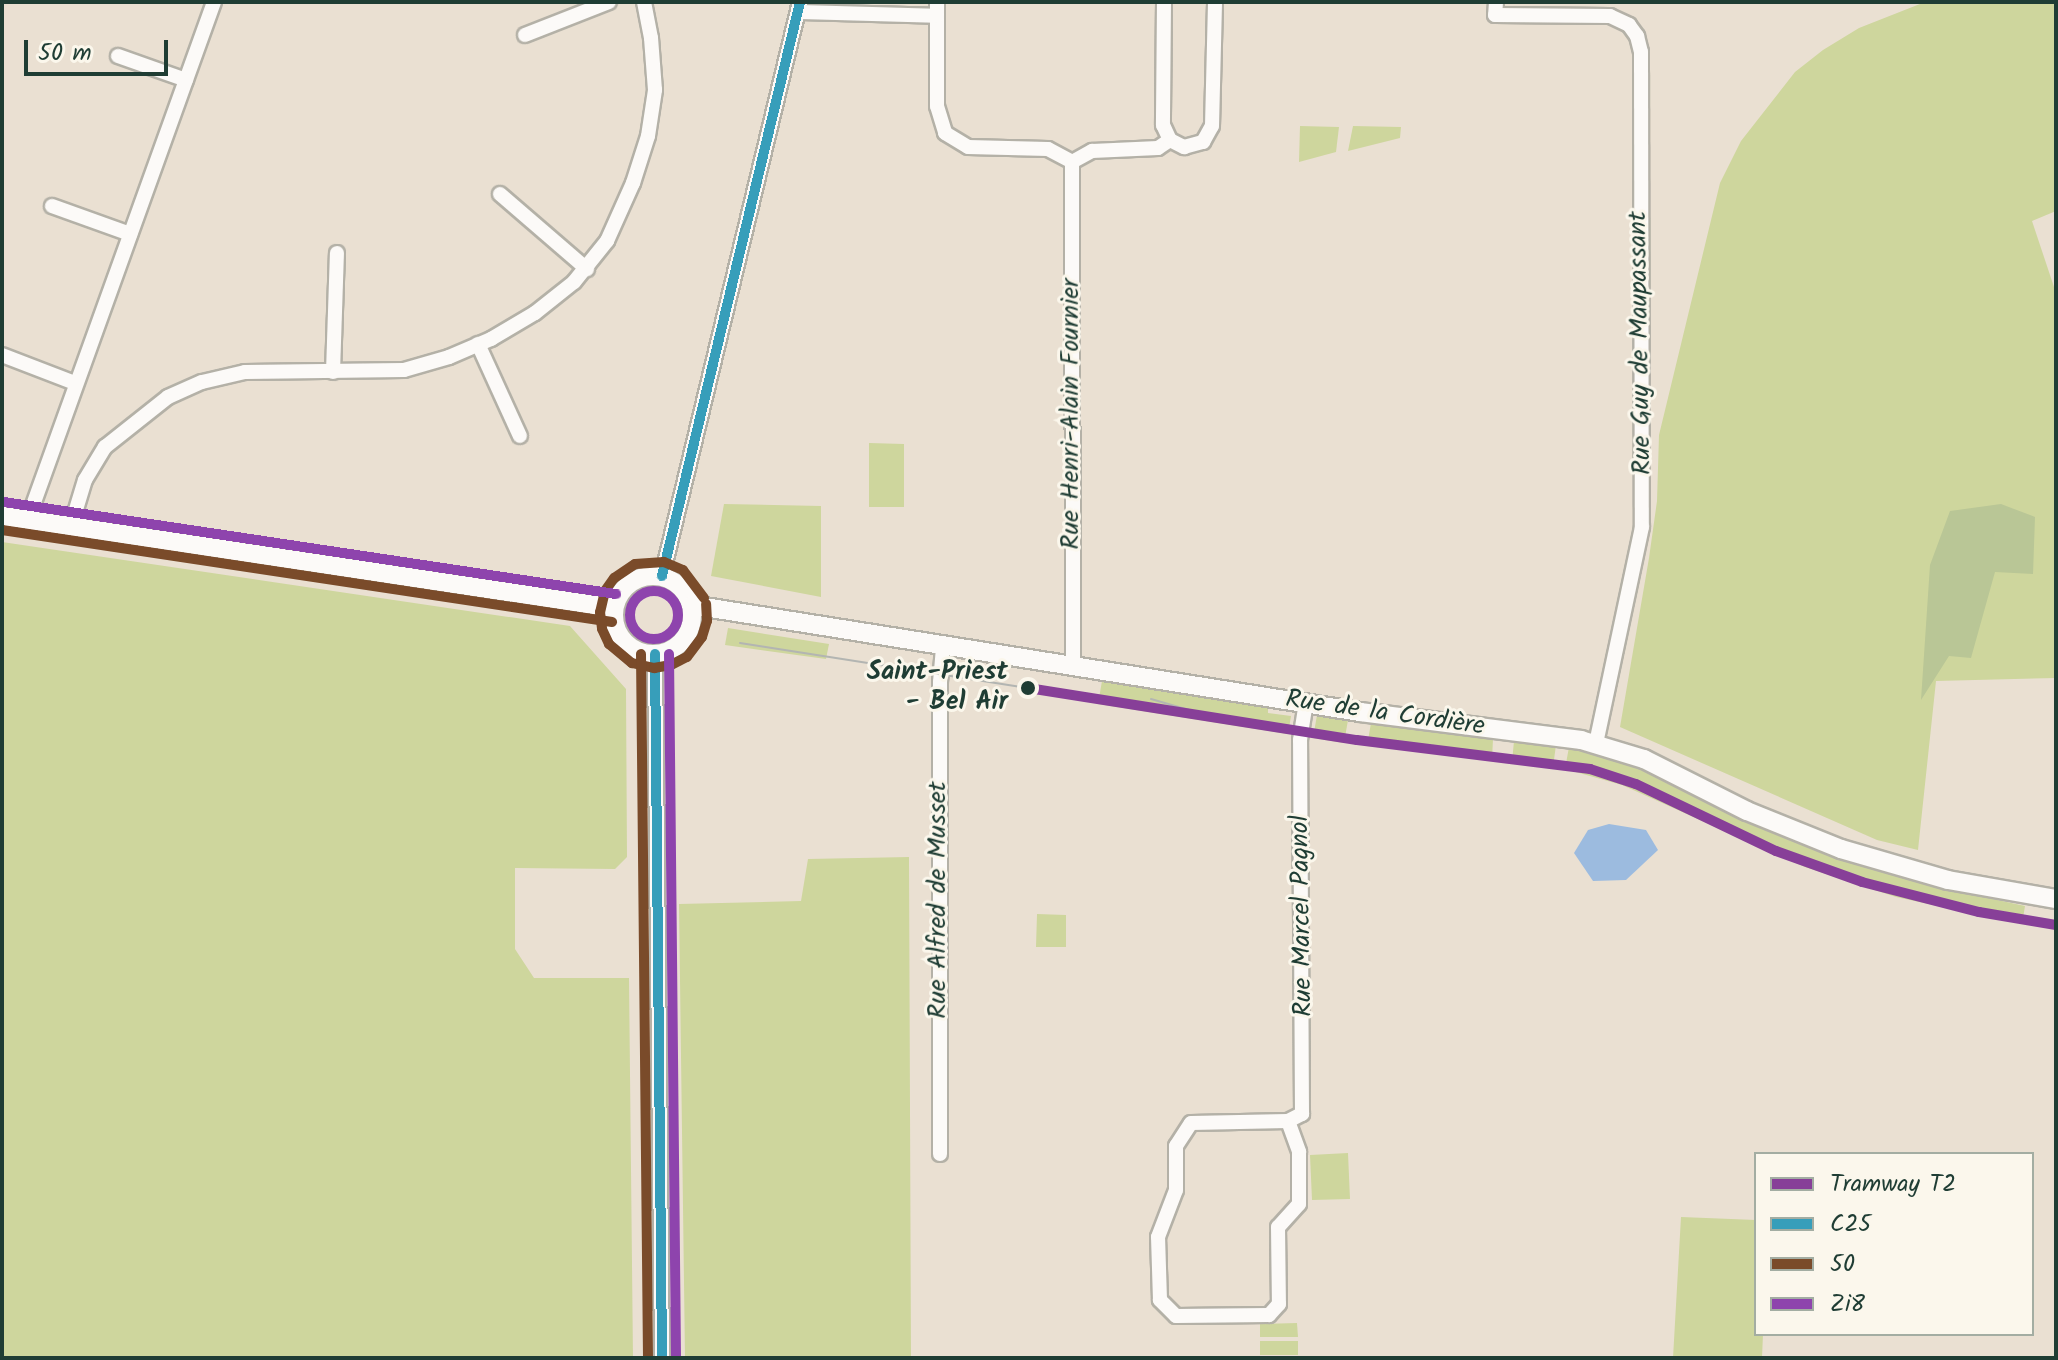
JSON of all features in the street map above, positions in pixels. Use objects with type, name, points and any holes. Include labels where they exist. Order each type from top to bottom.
[{"type":"street","points":[[28,519],[214,2]]},
{"type":"street","points":[[525,35],[609,2]]},
{"type":"street","points":[[71,526],[85,480],[105,447],[168,397],[215,377],[245,372],[404,370],[478,344],[535,313],[587,269],[607,241],[633,183],[648,136],[655,90],[651,38],[644,2]]},
{"type":"street","points":[[1164,2],[1163,125],[1170,140],[1184,147],[1203,142],[1212,126],[1215,2]]},
{"type":"street","name":"Rue Guy de Maupassant","points":[[1496,2],[1495,15],[1548,9],[1610,16],[1629,25],[1637,36],[1641,52],[1642,527],[1596,743]]},
{"type":"street","points":[[662,576],[773,104],[799,7],[937,9],[937,106],[945,133],[968,147],[1048,149],[1072,162],[1092,151],[1158,148],[1170,140]]},
{"type":"street","points":[[118,56],[186,80]]},
{"type":"street","name":"Rue Henri-Alain Fournier","points":[[1072,162],[1073,667]]},
{"type":"street","points":[[500,194],[587,269]]},
{"type":"street","points":[[52,206],[130,234]]},
{"type":"street","points":[[333,372],[337,253]]},
{"type":"street","points":[[478,344],[520,436]]},
{"type":"street","points":[[2,355],[75,383]]},
{"type":"street","points":[[2,516],[614,608]]},
{"type":"street","points":[[662,576],[683,589],[692,605],[690,630],[678,646],[655,654],[638,651],[627,644],[615,625],[614,608],[623,589],[640,577],[662,576]]},
{"type":"street","name":"Rue de la Cordière","points":[[692,605],[1306,703],[1596,743],[1644,759],[1747,811],[1841,849],[1948,880],[2056,899]]},
{"type":"street","name":"Rue Alfred de Musset","points":[[940,1154],[940,682],[943,646]]},
{"type":"street","points":[[655,654],[662,1358]]},
{"type":"street","name":"Rue Marcel Pagnol","points":[[1288,1121],[1302,1114],[1304,1097],[1300,740],[1306,703]]},
{"type":"street","points":[[1288,1121],[1299,1152],[1299,1204],[1278,1227],[1279,1304],[1269,1315],[1176,1316],[1160,1300],[1158,1237],[1176,1190],[1176,1146],[1191,1123],[1288,1121]]},
{"type":"green space","points":[[1925,2],[2056,2],[2056,211],[2032,221],[2056,293],[2056,678],[1936,681],[1918,850],[1877,840],[1620,727],[1657,501],[1659,435],[1720,183],[1741,141],[1795,72],[1859,28]]},
{"type":"green space","points":[[1300,126],[1339,127],[1336,152],[1299,162]]},
{"type":"green space","points":[[1353,126],[1401,127],[1400,138],[1348,151]]},
{"type":"green space","points":[[869,443],[904,444],[904,507],[869,507]]},
{"type":"green space","points":[[724,504],[821,506],[821,597],[711,576]]},
{"type":"green space","points":[[2001,504],[2035,517],[2033,574],[1995,572],[1971,658],[1949,656],[1921,700],[1930,565],[1950,511]]},
{"type":"green space","points":[[2,542],[570,626],[626,689],[627,857],[615,869],[515,868],[515,949],[534,978],[629,978],[633,1358],[2,1358]]},
{"type":"green space","points":[[728,628],[829,644],[826,659],[725,645]]},
{"type":"green space","points":[[1102,681],[1268,707],[1268,713],[1291,716],[1288,734],[1098,704]]},
{"type":"green space","points":[[1317,715],[1348,720],[1344,743],[1313,738]]},
{"type":"green space","points":[[1371,723],[1493,739],[1492,760],[1367,746]]},
{"type":"green space","points":[[1514,741],[1556,745],[1553,767],[1512,762]]},
{"type":"green space","points":[[1569,747],[1637,767],[1740,818],[1828,854],[1924,884],[2025,906],[2022,924],[1896,897],[1805,867],[1622,785],[1565,769]]},
{"type":"green space","points":[[909,857],[911,1358],[685,1358],[679,904],[801,901],[808,859]]},
{"type":"green space","points":[[1037,914],[1066,915],[1066,947],[1036,947]]},
{"type":"green space","points":[[1348,1153],[1350,1199],[1312,1200],[1310,1155]]},
{"type":"green space","points":[[1681,1217],[1754,1220],[1754,1336],[1763,1336],[1762,1358],[1673,1358]]},
{"type":"green space","points":[[1297,1323],[1298,1337],[1260,1337],[1260,1324]]},
{"type":"green space","points":[[1260,1341],[1298,1341],[1298,1355],[1260,1355]]},
{"type":"water","points":[[1609,824],[1646,830],[1658,850],[1626,880],[1593,881],[1574,853],[1588,830]]},
{"type":"tram line","points":[[740,643],[1028,688]]},
{"type":"tram line","name":"T2","points":[[1028,688],[1357,740],[1590,769],[1636,784],[1776,851],[1862,882],[1979,912],[2056,925]]},
{"type":"tram line","points":[[1151,699],[1217,718]]},
{"type":"transit line","name":"C25","points":[[662,576],[800,2]]},
{"type":"transit line","name":"Zi8","points":[[4,502],[616,594]]},
{"type":"transit line","name":"50","points":[[2,530],[612,622]]},
{"type":"transit line","name":"50","points":[[704,598],[683,570],[664,562],[635,564],[614,578],[605,591],[600,612],[602,629],[609,644],[632,663],[654,668],[671,665],[687,657],[702,637],[707,621],[706,604]]},
{"type":"transit line","name":"Zi8","points":[[654,591],[671,598],[678,615],[671,632],[654,639],[637,632],[630,615],[637,598],[654,591]]},
{"type":"transit line","name":"50","points":[[641,654],[648,1358]]},
{"type":"transit line","name":"C25","points":[[655,654],[662,1358]]},
{"type":"transit line","name":"Zi8","points":[[669,654],[676,1358]]},
{"type":"place","name":"Saint-Priest - Bel Air","points":[[1028,688]]}]
